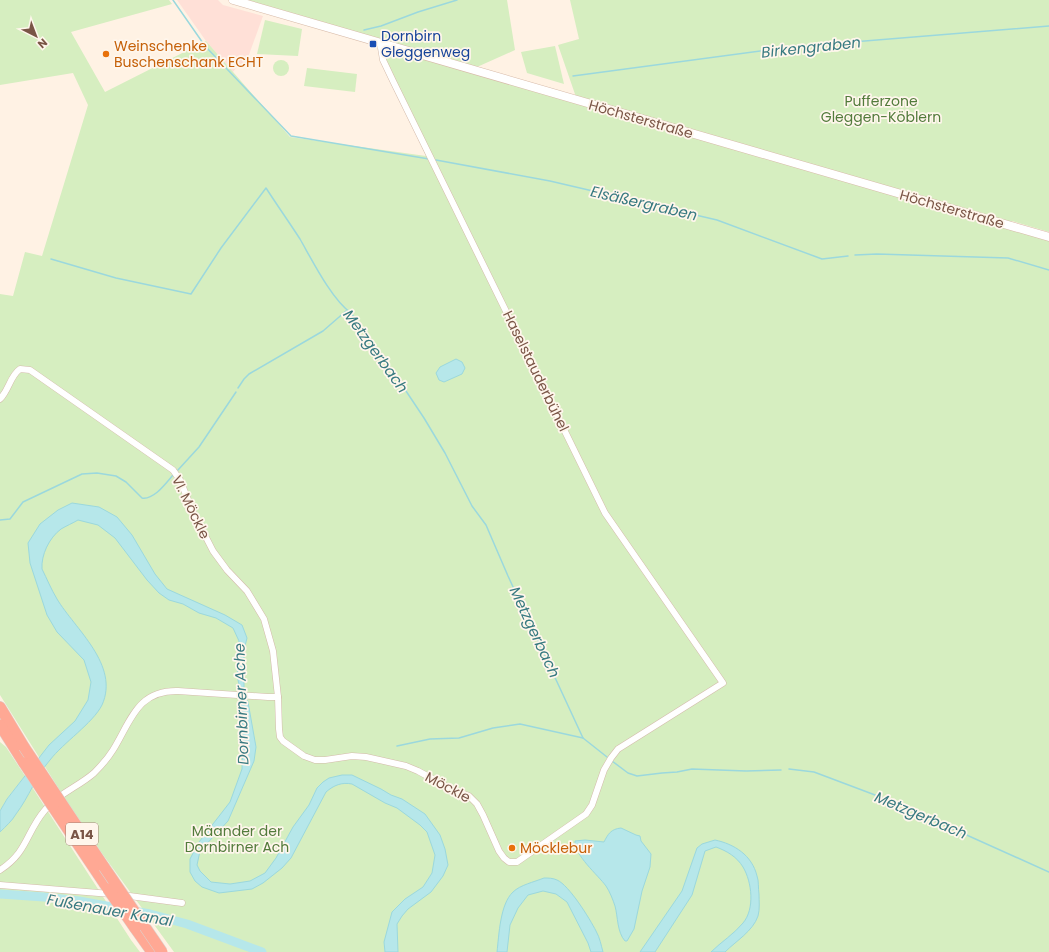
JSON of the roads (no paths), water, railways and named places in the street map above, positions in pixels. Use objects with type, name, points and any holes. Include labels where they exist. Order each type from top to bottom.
[{"type":"highway","name":"A14","points":[[0,707],[19,752],[19,762],[24,763],[56,804]]},
{"type":"highway","name":"A14","points":[[0,725],[56,804],[152,952]]},
{"type":"highway","points":[[0,738],[19,752]]},
{"type":"highway","name":"A14","points":[[100,870],[162,952]]},
{"type":"main road","name":"Höchsterstraße","points":[[233,0],[1049,237]]},
{"type":"street","name":"Haselstauderbühel","points":[[380,42],[384,60],[393,81],[605,513],[723,683]]},
{"type":"street","name":"VI. Möckle","points":[[0,399],[4,395],[14,374],[17,371],[20,369],[30,370],[173,470],[180,480],[193,512],[214,551],[227,570],[247,591],[264,619],[273,651],[278,697]]},
{"type":"street","name":"Möckle","points":[[278,697],[280,734],[283,741],[290,747],[304,756],[315,760],[366,756],[394,763],[418,771],[444,786],[469,796],[477,804],[483,814],[495,843],[504,858],[509,862],[517,862],[527,856],[542,843],[586,814],[592,805],[604,770],[618,749],[723,683]]},
{"type":"street","points":[[0,870],[19,854],[45,809],[64,792],[85,780],[102,764],[113,751],[130,717],[147,700],[161,692],[169,690],[268,698],[278,697]]},
{"type":"street","points":[[0,885],[137,896],[182,904]]},
{"type":"water","points":[[456,359],[462,362],[465,368],[462,374],[444,382],[439,380],[436,373],[440,367]]},
{"type":"water","points":[[72,503],[99,507],[117,517],[132,535],[155,574],[167,589],[225,615],[242,625],[247,638],[244,650],[244,694],[248,702],[256,747],[254,761],[228,821],[200,851],[197,865],[200,871],[211,882],[230,884],[250,881],[265,873],[276,858],[293,827],[309,805],[317,788],[329,778],[342,775],[352,775],[402,799],[425,814],[440,835],[445,849],[448,865],[443,876],[431,892],[408,909],[397,924],[398,952],[385,952],[384,942],[392,912],[405,899],[423,887],[432,873],[435,855],[427,832],[420,825],[397,808],[385,803],[352,784],[345,783],[338,785],[326,792],[291,858],[282,868],[263,883],[252,889],[219,893],[202,887],[195,881],[190,872],[190,859],[199,842],[230,802],[242,769],[243,733],[241,693],[237,666],[239,641],[233,628],[216,618],[199,613],[183,604],[169,600],[159,593],[147,580],[115,538],[98,525],[78,520],[61,529],[49,542],[44,553],[42,569],[57,599],[93,648],[100,662],[105,676],[106,690],[102,705],[92,719],[56,753],[45,766],[25,801],[14,817],[0,832],[0,811],[7,799],[49,745],[75,721],[88,700],[91,682],[84,660],[57,632],[47,615],[30,563],[28,543],[40,524],[58,510]]},
{"type":"water","points":[[621,828],[640,836],[641,841],[651,854],[650,867],[642,891],[634,929],[627,941],[625,941],[620,933],[615,906],[609,891],[582,858],[578,852],[575,841],[585,840],[604,842],[610,832]]},
{"type":"water","points":[[715,840],[729,844],[747,856],[755,869],[758,880],[759,894],[759,908],[756,921],[744,936],[725,952],[711,952],[736,931],[743,923],[747,917],[751,903],[750,888],[743,867],[738,860],[724,850],[716,847],[705,851],[692,895],[655,952],[640,952],[682,891],[697,848],[702,844]]},
{"type":"water","points":[[544,878],[552,878],[557,880],[562,883],[573,895],[596,931],[603,952],[591,952],[567,902],[556,894],[543,891],[528,895],[518,908],[510,925],[507,952],[497,952],[501,920],[505,904],[509,897],[519,887]]},
{"type":"waterway","name":"Elsäßergraben","points":[[173,0],[205,46],[291,136],[429,159]]},
{"type":"waterway","points":[[364,30],[381,26],[418,12],[457,0]]},
{"type":"waterway","name":"Birkengraben","points":[[573,76],[791,47],[1049,26]]},
{"type":"waterway","name":"Elsäßergraben","points":[[436,160],[550,181],[717,220],[822,259],[848,256]]},
{"type":"waterway","name":"Metzgerbach","points":[[51,259],[116,278],[191,294],[221,248],[266,188],[300,239],[316,268],[330,289],[337,299],[351,313],[396,376],[445,453],[472,506],[486,525],[583,738],[607,757]]},
{"type":"waterway","name":"Elsäßergraben","points":[[855,255],[877,254],[1008,258],[1049,270]]},
{"type":"waterway","points":[[238,388],[249,374],[323,331],[346,311]]},
{"type":"waterway","points":[[178,470],[199,447],[236,392]]},
{"type":"waterway","points":[[0,520],[10,519],[23,502],[82,474],[97,473],[116,476],[126,482],[142,498],[155,494],[173,475]]},
{"type":"waterway","points":[[397,746],[430,739],[459,738],[493,728],[520,724],[583,738]]},
{"type":"waterway","name":"Metzgerbach","points":[[612,761],[628,773],[637,776],[692,769],[746,771],[781,770]]},
{"type":"waterway","name":"Metzgerbach","points":[[789,769],[814,772],[891,801],[1049,872]]},
{"type":"waterway","name":"Fußenauer Kanal","points":[[0,894],[79,901],[150,914],[187,924],[262,952]]},
{"type":"place","name":"Dornbirn Gleggenweg","points":[[373,44]]},
{"type":"place","name":"Weinschenke Buschenschank ECHT","points":[[106,54]]},
{"type":"place","name":"Möcklebur","points":[[512,848]]},
{"type":"park label","name":"Pufferzone Gleggen-Köblern","points":[[881,110]]},
{"type":"park label","name":"Mäander der Dornbirner Ach","points":[[237,840]]},
{"type":"water label","name":"Dornbirner Ache","points":[[241,704]]}]
